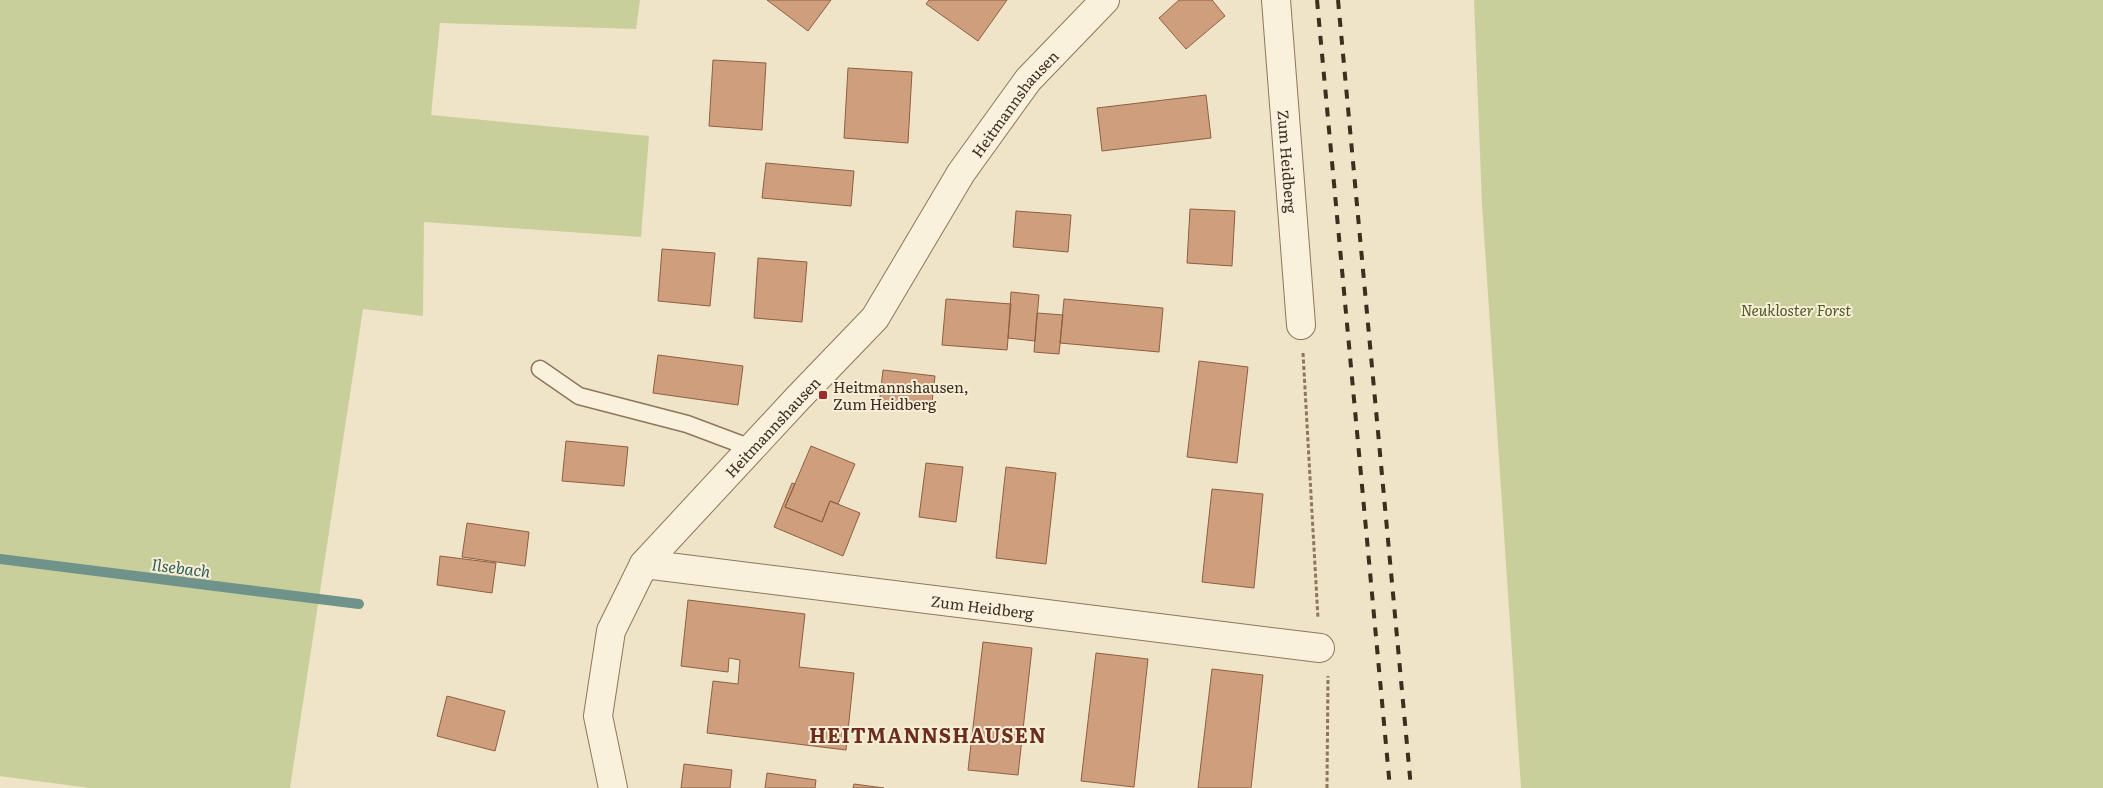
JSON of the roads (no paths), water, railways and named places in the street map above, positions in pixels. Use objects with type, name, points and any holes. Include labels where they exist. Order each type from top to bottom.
[{"type":"street","name":"Heitmannshausen","points":[[613,788],[598,716],[611,631],[644,564],[875,318],[961,173],[1028,80],[1105,0]]},
{"type":"street","name":"Zum Heidberg","points":[[1276,0],[1301,325]]},
{"type":"street","name":"Zum Heidberg","points":[[644,564],[1320,648]]},
{"type":"lane","points":[[540,369],[580,396],[687,424],[751,448]]},
{"type":"waterway","name":"Ilsebach","points":[[0,559],[359,604]]},
{"type":"railway","points":[[1317,0],[1390,788]]},
{"type":"railway","points":[[1338,0],[1411,788]]},
{"type":"place","name":"Heitmannshausen, Zum Heidberg","points":[[823,395]]},
{"type":"district","name":"HEITMANNSHAUSEN","points":[[928,734]]},
{"type":"park label","name":"Neukloster Forst","points":[[1796,309]]}]
